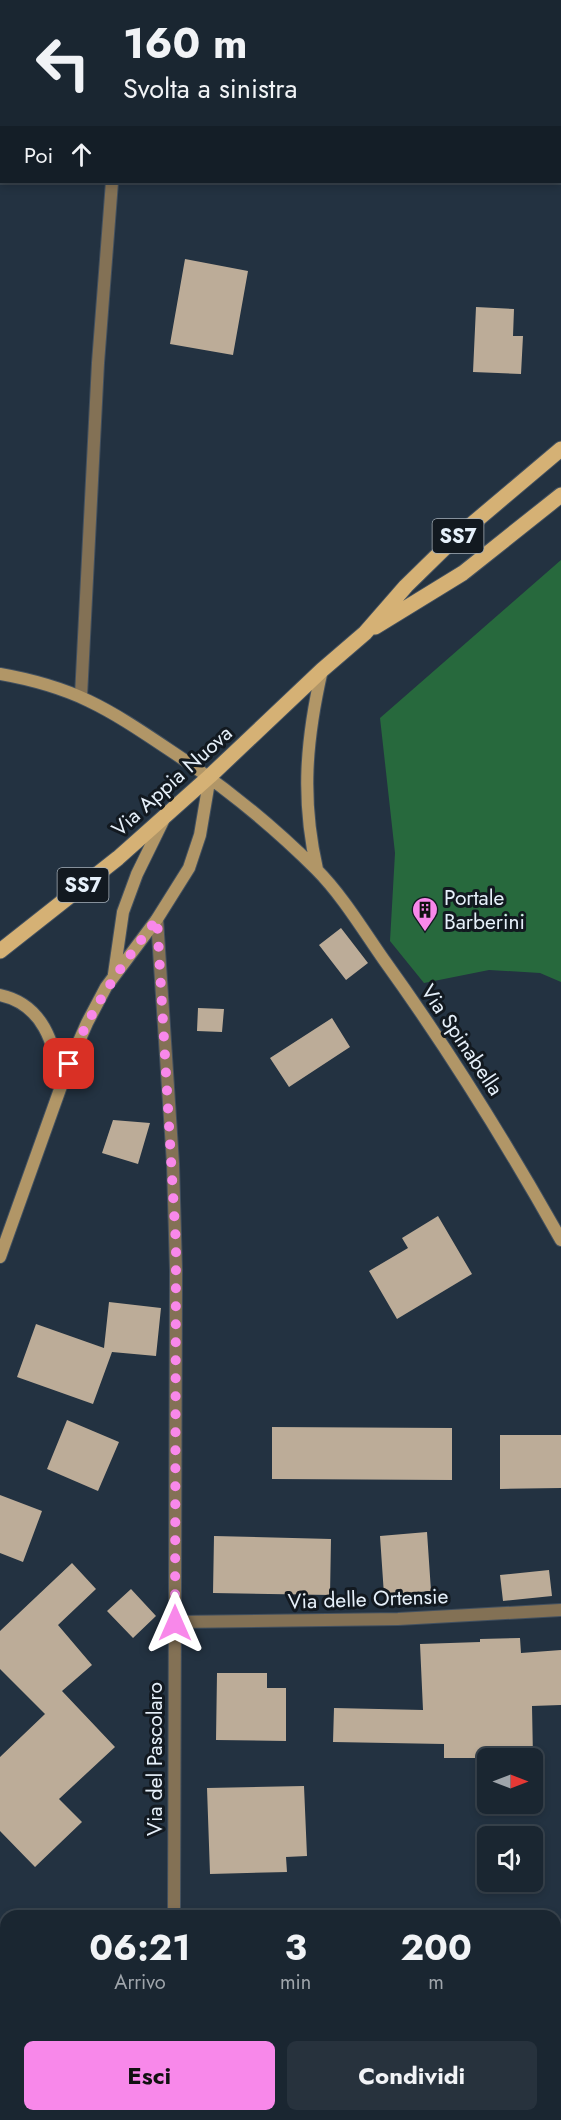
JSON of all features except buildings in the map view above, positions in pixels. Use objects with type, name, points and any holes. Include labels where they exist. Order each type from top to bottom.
[{"type":"main road","name":"Via Appia Nuova","points":[[0,951],[118,858],[165,817],[322,670],[365,633],[406,585],[446,547],[561,449]]},
{"type":"main road","name":"Via Appia Nuova","points":[[365,633],[463,573],[561,495]]},
{"type":"street","points":[[81,696],[98,363],[112,183]]},
{"type":"street","name":"Via Spinabella","points":[[318,871],[308,823],[306,776],[311,721],[322,670]]},
{"type":"street","name":"Via Spinabella","points":[[0,674],[36,680],[81,696],[117,715],[210,776],[268,824],[318,871],[397,978],[470,1084],[561,1240]]},
{"type":"street","points":[[0,1257],[61,1087],[87,1023],[114,976],[157,919],[180,883],[196,850],[210,776]]},
{"type":"street","points":[[114,976],[123,912],[137,874],[165,817]]},
{"type":"street","name":"Via del Pascolaro","points":[[157,919],[176,1245],[174,1910]]},
{"type":"street","points":[[0,994],[24,1004],[44,1026],[56,1056],[61,1087]]},
{"type":"street","name":"Via delle Ortensie","points":[[175,1623],[398,1619],[561,1610]]},
{"type":"green space","points":[[561,560],[561,982],[540,973],[489,970],[424,983],[390,941],[395,853],[380,718]]},
{"type":"place","name":"Portale Barberini","points":[[425,933]]},
{"type":"route","points":[[69,1064],[106,987],[157,919],[176,1245],[175,1623]]}]
